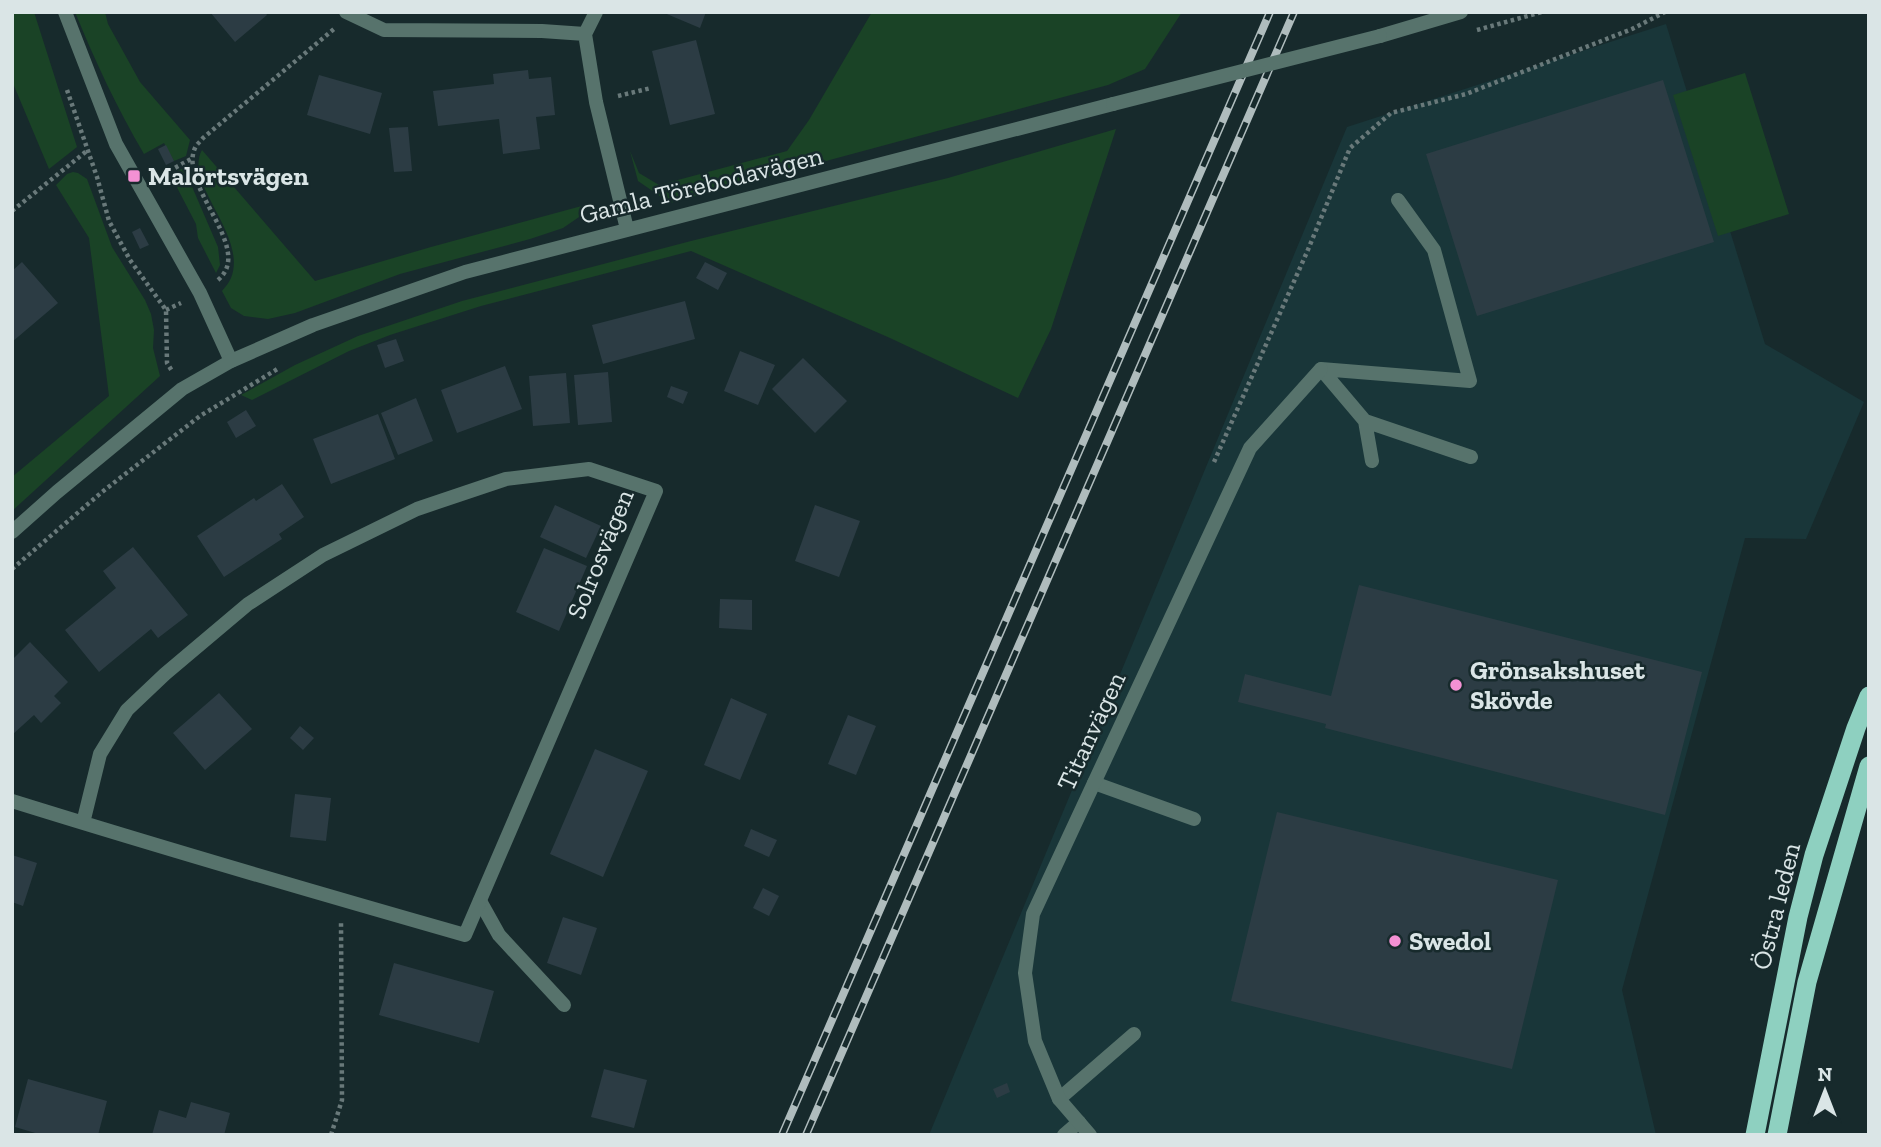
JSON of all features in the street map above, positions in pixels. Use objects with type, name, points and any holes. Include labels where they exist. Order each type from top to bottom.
[{"type":"highway","name":"Östra leden","points":[[1753,1135],[1798,916],[1814,855],[1869,696]]},
{"type":"highway","name":"Östra leden","points":[[1779,1131],[1807,982],[1869,766]]},
{"type":"street","points":[[65,12],[116,144],[200,293],[230,361]]},
{"type":"street","points":[[596,12],[585,34],[596,102],[627,229]]},
{"type":"street","name":"Gamla Törebodavägen","points":[[12,533],[57,492],[182,389],[230,361],[313,325],[465,272],[1380,36],[1461,12]]},
{"type":"street","points":[[348,14],[384,30],[542,31],[585,34]]},
{"type":"street","points":[[1321,369],[1470,381],[1434,250],[1398,200]]},
{"type":"street","points":[[1321,369],[1365,421],[1372,461]]},
{"type":"street","name":"Titanvägen","points":[[1090,1135],[1059,1099],[1035,1041],[1025,973],[1033,914],[1250,448],[1321,369]]},
{"type":"street","points":[[1365,421],[1471,457]]},
{"type":"street","name":"Solrosvägen","points":[[12,801],[83,823],[465,935],[656,491],[589,469],[506,479],[417,509],[323,555],[248,604],[127,710],[100,754],[83,823]]},
{"type":"street","points":[[1094,783],[1194,819]]},
{"type":"street","points":[[480,901],[499,935],[564,1005]]},
{"type":"street","points":[[1059,1099],[1135,1034]]},
{"type":"street","points":[[1064,1135],[1079,1122]]},
{"type":"path","points":[[166,310],[200,293],[222,278],[228,266],[229,248],[196,178],[193,158],[195,147],[348,14]]},
{"type":"path","points":[[65,84],[109,221],[130,260],[166,310],[167,363]]},
{"type":"path","points":[[596,102],[651,88]]},
{"type":"path","points":[[12,211],[88,150]]},
{"type":"path","points":[[169,171],[193,158]]},
{"type":"path","points":[[12,569],[102,492],[200,416],[289,362]]},
{"type":"path","points":[[196,410],[200,416]]},
{"type":"path","points":[[331,1135],[342,1100],[341,899]]},
{"type":"shaded area","points":[[1666,24],[1765,344],[1864,402],[1806,539],[1745,538],[1622,990],[1656,1135],[929,1135],[1347,127]]},
{"type":"green space","points":[[12,12],[34,12],[77,147],[49,169],[12,81]]},
{"type":"green space","points":[[75,12],[105,12],[108,24],[140,82],[190,140],[186,156],[174,161],[164,143],[144,154],[107,84]]},
{"type":"green space","points":[[872,12],[1182,12],[1145,69],[1108,85],[670,203],[638,181],[630,151],[639,173],[659,185],[787,151],[809,120]]},
{"type":"green space","points":[[1745,73],[1789,214],[1718,236],[1673,95]]},
{"type":"green space","points":[[1116,129],[1051,329],[1018,398],[890,338],[691,251],[481,306],[390,335],[349,351],[252,400],[241,395],[295,365],[358,336],[462,301],[948,178]]},
{"type":"green space","points":[[202,150],[315,281],[589,204],[582,215],[563,228],[530,239],[400,274],[295,313],[268,319],[244,316],[231,308],[222,291],[231,278],[234,262],[231,245],[201,178],[198,163]]},
{"type":"green space","points":[[184,168],[218,247],[220,265],[216,273],[198,238],[196,224],[170,174]]},
{"type":"green space","points":[[73,172],[87,179],[112,247],[151,314],[153,348],[160,376],[12,511],[12,477],[109,396],[89,238],[56,185]]},
{"type":"building","points":[[210,12],[265,12],[267,15],[235,42]]},
{"type":"building","points":[[662,12],[706,12],[700,28]]},
{"type":"building","points":[[696,40],[715,114],[670,125],[652,51]]},
{"type":"building","points":[[528,70],[529,79],[551,77],[555,115],[536,117],[540,149],[503,154],[499,119],[438,126],[433,91],[494,84],[493,74]]},
{"type":"building","points":[[319,75],[382,93],[370,134],[307,115]]},
{"type":"building","points":[[1663,80],[1714,242],[1477,316],[1426,154]]},
{"type":"building","points":[[408,127],[412,171],[394,172],[389,128]]},
{"type":"building","points":[[166,145],[174,161],[166,165],[158,149]]},
{"type":"building","points":[[140,228],[149,245],[140,249],[132,232]]},
{"type":"building","points":[[22,262],[58,303],[12,342],[12,271]]},
{"type":"building","points":[[705,262],[727,273],[718,290],[696,278]]},
{"type":"building","points":[[685,301],[695,339],[603,364],[592,325]]},
{"type":"building","points":[[396,339],[404,361],[385,368],[377,345]]},
{"type":"building","points":[[740,351],[775,365],[758,405],[724,391]]},
{"type":"building","points":[[803,358],[847,401],[815,433],[772,389]]},
{"type":"building","points":[[505,366],[522,409],[457,433],[441,390]]},
{"type":"building","points":[[608,372],[612,422],[578,425],[574,375]]},
{"type":"building","points":[[566,373],[570,423],[533,426],[529,376]]},
{"type":"building","points":[[671,386],[688,392],[683,404],[667,397]]},
{"type":"building","points":[[416,398],[433,441],[398,455],[381,413]]},
{"type":"building","points":[[246,410],[256,426],[236,438],[227,422]]},
{"type":"building","points":[[378,414],[395,459],[331,484],[313,439]]},
{"type":"building","points":[[282,484],[304,517],[279,534],[282,539],[224,577],[197,536],[254,498],[256,501]]},
{"type":"building","points":[[555,505],[601,526],[586,558],[540,537]]},
{"type":"building","points":[[815,505],[860,521],[839,577],[795,561]]},
{"type":"building","points":[[133,547],[188,615],[158,638],[151,629],[99,672],[65,630],[116,588],[103,571]]},
{"type":"building","points":[[544,548],[587,566],[559,631],[516,612]]},
{"type":"building","name":"Grönsakshuset Skövde","points":[[1359,585],[1702,672],[1665,815],[1325,728],[1326,724],[1238,702],[1245,674],[1331,696]]},
{"type":"building","points":[[720,599],[752,600],[752,630],[719,628]]},
{"type":"building","points":[[30,642],[68,682],[54,696],[61,703],[41,723],[34,715],[12,735],[12,660]]},
{"type":"building","points":[[219,693],[252,729],[205,770],[173,733]]},
{"type":"building","points":[[731,698],[767,714],[740,780],[704,765]]},
{"type":"building","points":[[848,715],[876,726],[856,775],[828,764]]},
{"type":"building","points":[[300,726],[314,738],[303,750],[290,738]]},
{"type":"building","points":[[595,749],[648,771],[603,877],[550,854]]},
{"type":"building","points":[[295,794],[331,798],[326,841],[290,837]]},
{"type":"building","name":"Swedol","points":[[1277,812],[1558,880],[1512,1069],[1231,1001]]},
{"type":"building","points":[[751,829],[777,840],[769,857],[744,846]]},
{"type":"building","points":[[12,855],[37,863],[23,906],[12,902]]},
{"type":"building","points":[[763,888],[779,896],[769,916],[753,908]]},
{"type":"building","points":[[563,917],[597,928],[581,975],[547,963]]},
{"type":"building","points":[[394,963],[494,991],[479,1043],[379,1015]]},
{"type":"building","points":[[604,1069],[647,1080],[634,1128],[591,1117]]},
{"type":"building","points":[[28,1079],[107,1101],[98,1135],[42,1135],[15,1127]]},
{"type":"building","points":[[1007,1083],[1010,1092],[997,1098],[993,1089]]},
{"type":"building","points":[[191,1102],[230,1113],[224,1135],[152,1135],[159,1110],[186,1118]]},
{"type":"railway","points":[[782,1135],[1270,12]]},
{"type":"railway","points":[[806,1135],[1294,12]]},
{"type":"place","name":"Malörtsvägen","points":[[134,176]]},
{"type":"place","name":"Grönsakshuset Skövde","points":[[1456,685]]},
{"type":"place","name":"Swedol","points":[[1395,941]]}]
